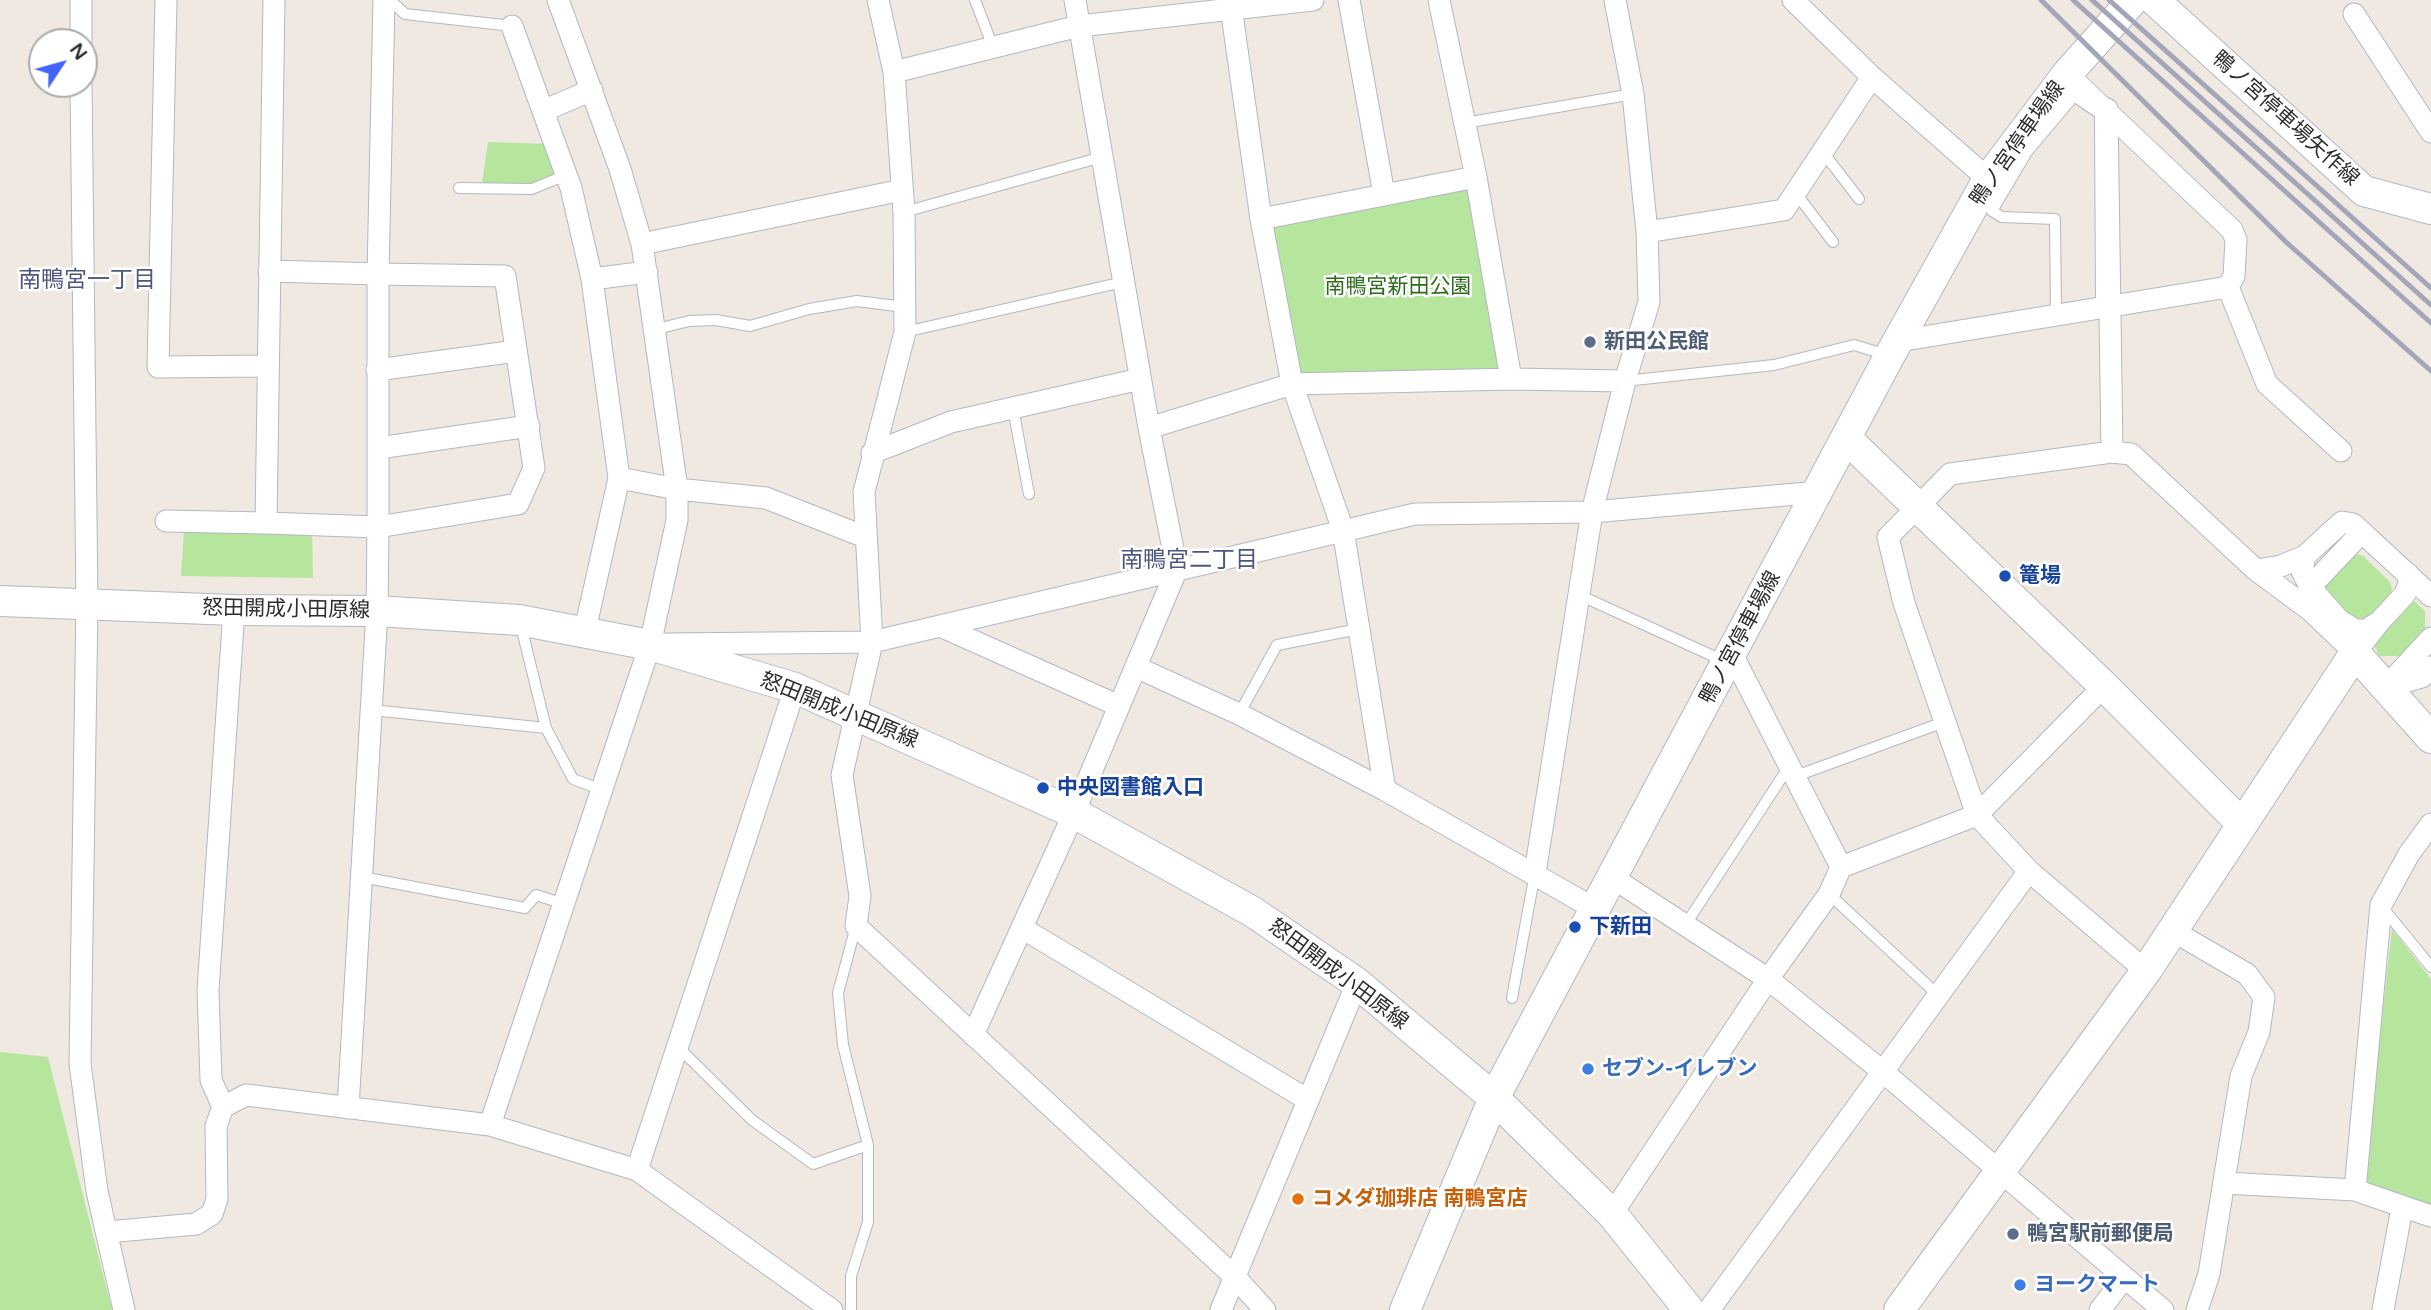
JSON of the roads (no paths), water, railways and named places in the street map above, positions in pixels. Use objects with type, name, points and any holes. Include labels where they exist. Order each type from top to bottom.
[{"type":"main road","name":"鴨ノ宮停車場線","points":[[1405,1310],[1494,1098],[1988,179],[2067,74],[2133,0]]},
{"type":"main road","name":"鴨ノ宮停車場矢作線","points":[[2154,0],[2364,191],[2428,200]]},
{"type":"main road","points":[[1847,439],[2104,686],[2242,824]]},
{"type":"main road","name":"怒田開成小田原線","points":[[0,601],[234,610],[377,611],[519,620],[585,630],[650,645],[795,688],[1074,813],[1253,912],[1357,983],[1494,1098],[1612,1214],[1689,1310]]},
{"type":"main road","points":[[1899,1310],[2001,1175],[2146,971],[2355,653],[2431,738]]},
{"type":"street","points":[[81,0],[81,28]]},
{"type":"street","points":[[166,0],[158,367],[266,366]]},
{"type":"street","points":[[266,523],[266,366],[274,0]]},
{"type":"street","points":[[348,1108],[377,611],[378,274],[384,0]]},
{"type":"street","points":[[490,1125],[650,645],[677,520],[677,489],[652,330],[642,244],[620,169],[558,0]]},
{"type":"street","points":[[878,0],[894,72],[904,212],[905,332],[864,492],[872,642],[842,775],[860,896],[856,926],[1235,1277],[1265,1310]]},
{"type":"street","points":[[972,1035],[1074,813],[1177,569],[1140,379],[1075,0]]},
{"type":"street","points":[[894,72],[1079,26],[1230,4],[1313,0]]},
{"type":"street","points":[[1349,0],[1384,194]]},
{"type":"street","points":[[1439,0],[1476,177],[1511,379]]},
{"type":"street","points":[[1535,873],[1592,512],[1625,381],[1649,302],[1647,232],[1633,94],[1615,0]]},
{"type":"street","points":[[1793,0],[1872,77],[1988,179]]},
{"type":"street","points":[[1230,4],[1261,219],[1292,384],[1343,530],[1385,790]]},
{"type":"street","points":[[2354,14],[2431,132]]},
{"type":"street","points":[[512,26],[566,175],[592,279],[619,478],[585,630]]},
{"type":"street","points":[[2067,74],[2232,230],[2236,240],[2234,276],[2228,287]]},
{"type":"street","points":[[1647,232],[1784,210],[1872,77]]},
{"type":"street","points":[[543,111],[592,90]]},
{"type":"street","points":[[81,98],[87,603],[80,1064],[97,1191],[124,1310]]},
{"type":"street","points":[[2104,111],[2112,453]]},
{"type":"street","points":[[1261,219],[1476,177]]},
{"type":"street","points":[[642,244],[902,190]]},
{"type":"street","points":[[166,521],[378,527],[518,504],[534,468],[505,276],[269,271]]},
{"type":"street","points":[[592,279],[647,272]]},
{"type":"street","points":[[1897,344],[1911,339],[2228,287]]},
{"type":"street","points":[[2228,287],[2267,384],[2341,451]]},
{"type":"street","points":[[377,370],[516,351]]},
{"type":"street","points":[[872,453],[951,422],[1140,379]]},
{"type":"street","points":[[1149,428],[1292,384],[1511,379],[1625,381]]},
{"type":"street","points":[[379,449],[529,426]]},
{"type":"street","points":[[2146,971],[2029,871],[1977,816],[1904,603],[1888,537],[1950,474],[2112,453],[2131,454],[2256,570],[2310,610],[2355,653],[2405,593],[2409,584],[2408,574]]},
{"type":"street","points":[[619,478],[677,489],[766,498],[865,537]]},
{"type":"street","points":[[650,645],[747,641],[872,642],[1415,514],[1592,512],[1819,492]]},
{"type":"street","points":[[2256,570],[2281,566],[2305,556],[2342,522],[2353,524],[2431,596]]},
{"type":"street","points":[[2310,610],[2310,587],[2362,532]]},
{"type":"street","points":[[2305,556],[2302,571],[2310,587],[2339,620],[2356,630],[2366,631],[2380,621]]},
{"type":"street","points":[[223,1107],[211,1080],[208,990],[234,610]]},
{"type":"street","points":[[940,626],[1119,706]]},
{"type":"street","points":[[2385,688],[2431,638]]},
{"type":"street","points":[[1730,659],[1793,771],[1841,867]]},
{"type":"street","points":[[1136,667],[1239,715],[1385,790],[1597,910]]},
{"type":"street","points":[[2385,688],[2421,677],[2431,667]]},
{"type":"street","points":[[1612,1214],[1768,979],[1829,894],[1841,867],[1977,816],[2104,686]]},
{"type":"street","points":[[637,1170],[795,688]]},
{"type":"street","points":[[2354,1190],[2381,905],[2409,854],[2431,824]]},
{"type":"street","points":[[1709,1310],[2029,871]]},
{"type":"street","points":[[1613,878],[1686,923],[1768,979],[1882,1071],[2001,1175],[2163,1310]]},
{"type":"street","points":[[1022,928],[1308,1100]]},
{"type":"street","points":[[2173,931],[2247,974],[2264,998],[2259,1032],[2241,1076],[2208,1274],[2197,1310]]},
{"type":"street","points":[[1221,1310],[1357,983]]},
{"type":"street","points":[[107,1232],[196,1224],[212,1214],[217,1199],[216,1126],[223,1107],[246,1094],[490,1125],[637,1170],[832,1310]]},
{"type":"street","points":[[2224,1183],[2354,1190],[2431,1216]]},
{"type":"street","points":[[2383,1310],[2402,1208]]},
{"type":"street","points":[[2101,1310],[2124,1278]]},
{"type":"lane","points":[[390,0],[405,14],[512,26]]},
{"type":"lane","points":[[975,0],[993,47]]},
{"type":"lane","points":[[1465,123],[1633,94]]},
{"type":"lane","points":[[2074,96],[2104,111],[2101,306],[2056,312],[2055,219],[2002,217],[1992,211],[2027,152],[2074,96]]},
{"type":"lane","points":[[1822,152],[1859,199]]},
{"type":"lane","points":[[904,212],[1102,158]]},
{"type":"lane","points":[[459,188],[532,189],[566,175]]},
{"type":"lane","points":[[1796,192],[1833,242]]},
{"type":"lane","points":[[905,332],[1123,282]]},
{"type":"lane","points":[[652,330],[688,321],[716,320],[750,326],[809,309],[857,301],[904,307]]},
{"type":"lane","points":[[1625,381],[1774,365],[1854,345],[1897,344]]},
{"type":"lane","points":[[1013,408],[1029,494]]},
{"type":"lane","points":[[1577,594],[1730,659]]},
{"type":"lane","points":[[519,620],[546,728],[573,779],[602,790]]},
{"type":"lane","points":[[1239,715],[1277,645],[1359,629]]},
{"type":"lane","points":[[372,710],[546,728]]},
{"type":"lane","points":[[1686,923],[1793,771],[1944,722]]},
{"type":"lane","points":[[1512,998],[1535,873]]},
{"type":"lane","points":[[362,877],[525,908],[536,895],[564,904]]},
{"type":"lane","points":[[1829,894],[1938,995]]},
{"type":"lane","points":[[2381,905],[2431,967]]},
{"type":"lane","points":[[852,1310],[851,1276],[868,1222],[868,1145],[843,1045],[838,993],[856,926]]},
{"type":"lane","points":[[678,1047],[752,1120],[813,1164],[868,1145]]},
{"type":"railway","points":[[2041,0],[2286,242],[2431,371]]},
{"type":"railway","points":[[2073,0],[2431,323]]},
{"type":"railway","points":[[2092,0],[2431,305]]},
{"type":"railway","points":[[2109,0],[2431,288]]},
{"type":"place","name":"新田公民館","points":[[1590,342]]},
{"type":"place","name":"篭場","points":[[2005,576]]},
{"type":"place","name":"中央図書館入口","points":[[1043,788]]},
{"type":"place","name":"下新田","points":[[1575,927]]},
{"type":"place","name":"セブン-イレブン","points":[[1588,1069]]},
{"type":"place","name":"コメダ珈琲店 南鴨宮店","points":[[1298,1199]]},
{"type":"place","name":"鴨宮駅前郵便局","points":[[2013,1234]]},
{"type":"place","name":"ヨークマート","points":[[2020,1285]]},
{"type":"district","name":"南鴨宮一丁目","points":[[87,281]]},
{"type":"district","name":"南鴨宮二丁目","points":[[1189,561]]},
{"type":"park label","name":"南鴨宮新田公園","points":[[1398,287]]}]
